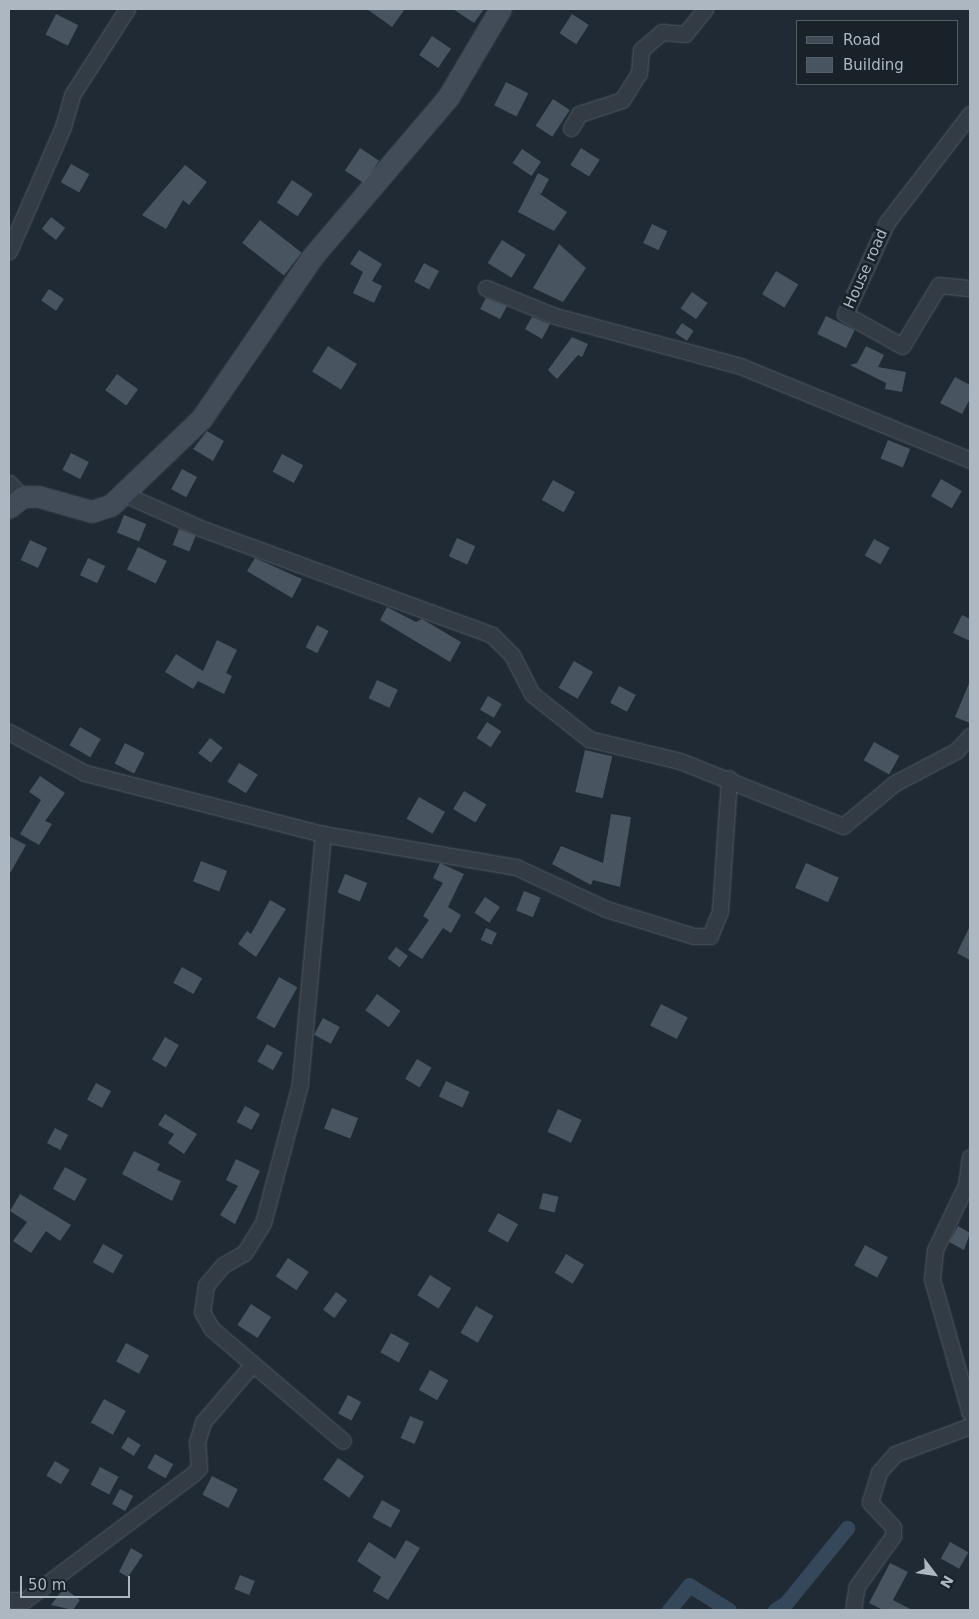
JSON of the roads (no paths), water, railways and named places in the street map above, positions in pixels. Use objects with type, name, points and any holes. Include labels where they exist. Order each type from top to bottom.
[{"type":"street","points":[[9,251],[63,127],[72,95],[127,9]]},
{"type":"street","points":[[9,483],[16,502],[39,497],[92,512],[110,506],[124,494],[202,419],[313,257],[449,97],[502,9]]},
{"type":"street","points":[[571,128],[579,114],[622,100],[639,74],[641,50],[662,32],[685,34],[705,9]]},
{"type":"street","name":"House road","points":[[970,114],[887,222],[845,314],[902,346],[939,285],[970,288]]},
{"type":"street","points":[[486,288],[554,316],[740,366],[970,460]]},
{"type":"street","points":[[124,494],[200,528],[492,635],[512,654],[532,694],[589,739],[680,761],[729,778],[843,826],[895,784],[956,751],[970,736]]},
{"type":"street","points":[[9,732],[85,773],[323,834],[516,867],[606,909],[694,936],[710,936],[720,911],[729,778]]},
{"type":"street","points":[[323,834],[300,1084],[263,1223],[244,1253],[223,1265],[206,1286],[202,1299],[202,1312],[212,1329],[343,1441]]},
{"type":"street","points":[[970,1157],[966,1185],[934,1250],[932,1279],[970,1412]]},
{"type":"street","points":[[9,1600],[29,1605],[199,1468],[197,1442],[204,1422],[252,1365]]},
{"type":"street","points":[[853,1610],[857,1586],[893,1536],[893,1527],[870,1502],[871,1485],[879,1472],[895,1454],[970,1426]]},
{"type":"waterway","points":[[775,1610],[786,1603],[847,1528]]},
{"type":"waterway","points":[[669,1610],[689,1585],[729,1610]]}]
